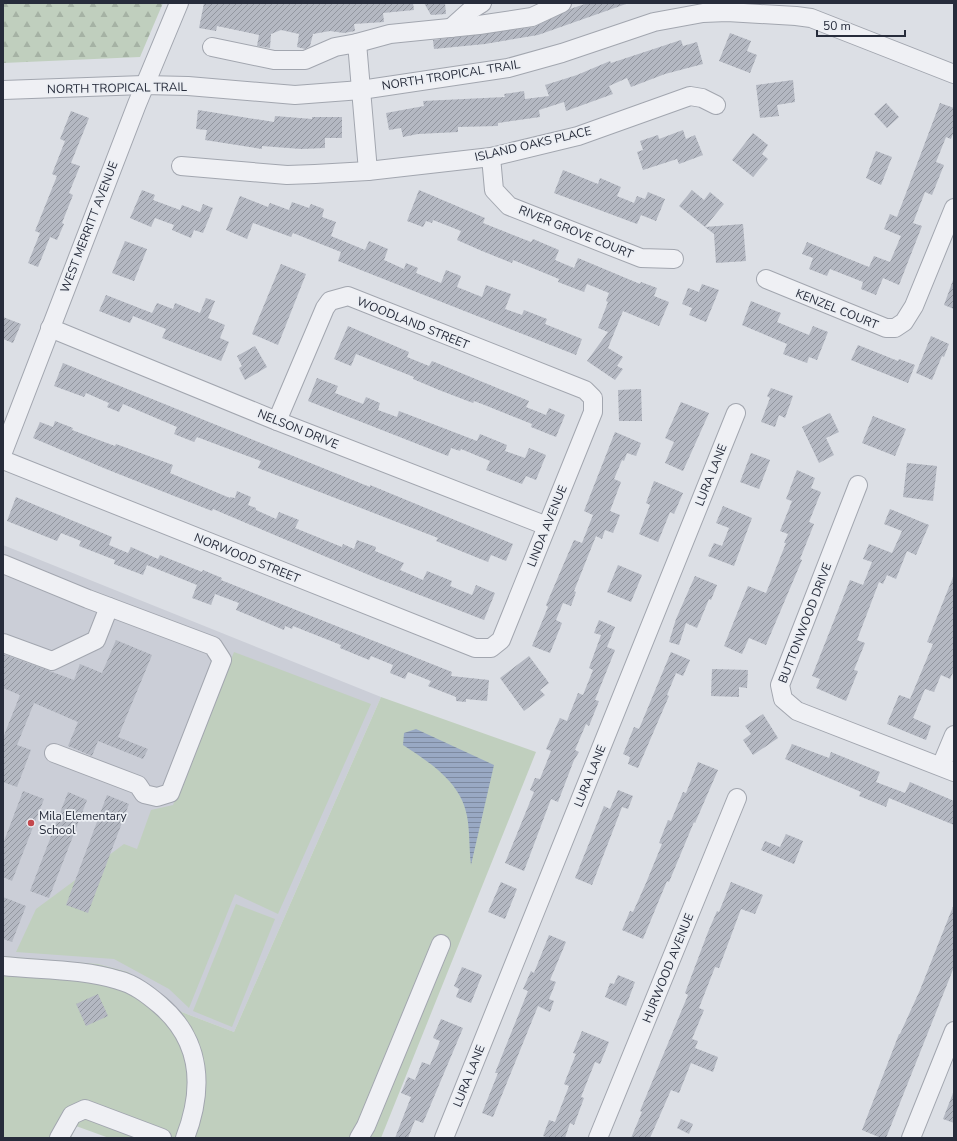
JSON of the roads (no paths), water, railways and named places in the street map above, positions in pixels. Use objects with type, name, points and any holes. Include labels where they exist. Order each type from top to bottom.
[{"type":"street","name":"WEST MERRITT AVENUE","points":[[3,452],[144,85],[179,3]]},
{"type":"street","points":[[451,28],[470,10],[482,3]]},
{"type":"street","points":[[212,47],[274,60],[305,60],[335,47],[390,34],[451,28],[532,16],[562,3]]},
{"type":"street","name":"NORTH TROPICAL TRAIL","points":[[3,90],[144,85],[188,86],[295,95],[361,90],[508,68],[562,53],[654,22],[702,8],[727,12],[811,18],[954,74]]},
{"type":"street","points":[[357,43],[368,171]]},
{"type":"street","points":[[113,86],[126,99],[129,125]]},
{"type":"street","name":"ISLAND OAKS PLACE","points":[[181,166],[287,175],[368,171],[490,157],[578,136],[690,96],[702,98],[716,104]]},
{"type":"street","name":"RIVER GROVE COURT","points":[[490,157],[494,190],[509,206],[640,258],[674,259]]},
{"type":"street","name":"KENZEL COURT","points":[[766,279],[886,328],[895,328],[904,322],[914,306],[954,208]]},
{"type":"street","name":"WOODLAND STREET","points":[[277,421],[325,308],[330,301],[348,296],[586,390],[593,398]]},
{"type":"street","name":"NELSON DRIVE","points":[[50,328],[277,421],[547,526]]},
{"type":"street","name":"LINDA AVENUE","points":[[491,648],[501,640],[593,412],[593,398]]},
{"type":"street","name":"LURA LANE","points":[[444,1138],[736,413]]},
{"type":"street","name":"NORWOOD STREET","points":[[3,460],[475,648],[491,648]]},
{"type":"street","name":"BUTTONWOOD DRIVE","points":[[858,485],[780,685],[783,699],[797,711],[948,769]]},
{"type":"street","points":[[3,564],[109,607],[213,646],[222,660],[170,793],[157,797],[144,794],[138,785],[54,753]]},
{"type":"street","points":[[3,643],[52,661],[96,640],[109,607]]},
{"type":"street","points":[[948,769],[954,735]]},
{"type":"street","name":"HURWOOD AVENUE","points":[[598,1138],[737,798]]},
{"type":"street","points":[[359,1138],[366,1126],[441,944]]},
{"type":"street","points":[[3,966],[100,975],[120,980],[138,988],[177,1021],[188,1042],[196,1065],[197,1093],[192,1120],[185,1138]]},
{"type":"street","points":[[911,1138],[954,1031]]},
{"type":"street","points":[[59,1138],[72,1115],[85,1109],[162,1138]]},
{"type":"water","points":[[416,729],[494,765],[471,865],[467,816],[464,804],[458,793],[451,783],[433,766],[403,745],[404,733]]},
{"type":"place","name":"Mila Elementary School","points":[[31,823]]}]
